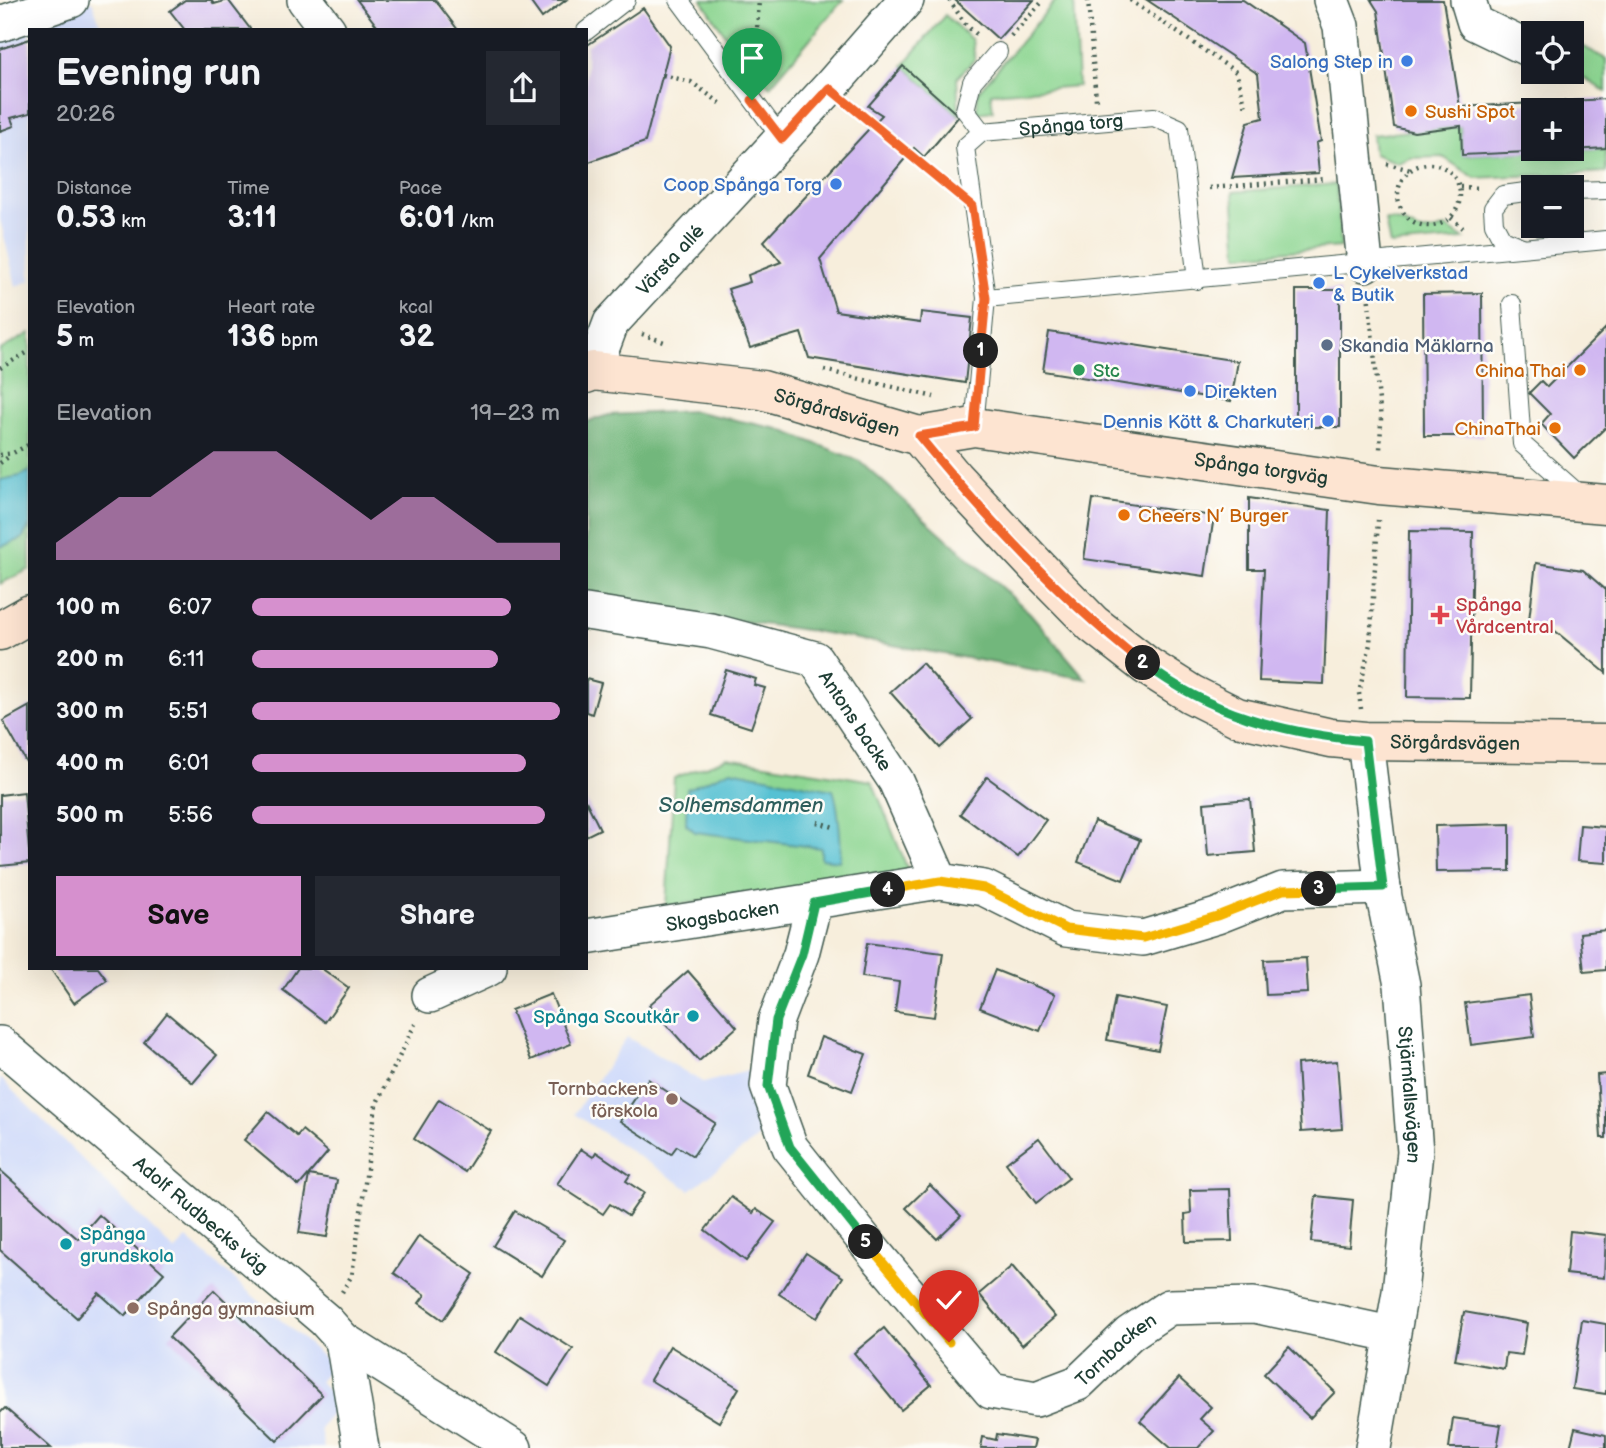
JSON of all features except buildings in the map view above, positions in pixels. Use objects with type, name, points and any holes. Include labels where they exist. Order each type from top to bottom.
[{"type":"street","points":[[0,24],[71,0]]},
{"type":"street","points":[[305,0],[326,28]]},
{"type":"street","name":"Värsta allé","points":[[589,367],[611,323],[829,88],[906,0]]},
{"type":"street","points":[[1306,0],[1336,13],[1365,264]]},
{"type":"street","points":[[1468,0],[1475,23],[1521,45]]},
{"type":"street","name":"Sörgårdsvägen","points":[[589,367],[762,390],[919,436],[954,478],[1083,614],[1147,666],[1191,694],[1237,717],[1331,738],[1365,741],[1606,744]]},
{"type":"street","name":"Spånga torgväg","points":[[919,436],[974,427],[1379,485],[1597,503]]},
{"type":"street","name":"Antons backe","points":[[588,612],[711,631],[815,659],[896,781],[940,881]]},
{"type":"street","points":[[0,631],[28,615]]},
{"type":"street","name":"Stjärnfallsvägen","points":[[1365,741],[1383,887],[1402,985],[1415,1152],[1400,1292],[1373,1448]]},
{"type":"street","name":"Skogsbacken","points":[[588,937],[940,881],[984,888],[1066,929],[1143,938],[1217,916],[1283,890],[1383,887]]},
{"type":"street","name":"Tornbacken","points":[[814,903],[802,954],[776,1020],[768,1086],[790,1147],[990,1391],[1036,1399],[1078,1383],[1129,1334],[1170,1307],[1254,1305],[1391,1334]]},
{"type":"street","points":[[430,995],[485,970]]},
{"type":"street","name":"Adolf Rudbecks väg","points":[[0,1044],[334,1330],[514,1448]]},
{"type":"street","points":[[334,1330],[361,1448]]},
{"type":"lane","points":[[588,29],[626,0]]},
{"type":"lane","points":[[679,0],[782,139]]},
{"type":"lane","points":[[974,427],[986,298],[965,147],[982,132],[965,110],[972,82],[998,51]]},
{"type":"lane","name":"Spånga torg","points":[[982,132],[1154,117],[1179,128],[1197,280]]},
{"type":"lane","points":[[1584,191],[1606,190]]},
{"type":"lane","points":[[1521,193],[1503,195],[1493,208],[1494,224],[1502,239],[1527,248]]},
{"type":"lane","points":[[986,298],[1606,240]]},
{"type":"lane","points":[[1512,304],[1522,444],[1597,503]]},
{"type":"path","points":[[752,100],[760,0]]},
{"type":"path","points":[[1088,0],[1098,122]]},
{"type":"path","points":[[1133,1],[1236,72],[1245,107]]},
{"type":"path","points":[[663,75],[691,82],[723,105]]},
{"type":"path","points":[[829,88],[972,206]]},
{"type":"path","points":[[1430,163],[1449,171],[1460,187],[1457,210],[1442,224],[1421,226],[1412,222],[1399,206],[1397,196],[1403,177],[1420,165],[1430,163]]},
{"type":"path","points":[[1186,190],[1334,179]]},
{"type":"path","points":[[0,368],[28,352]]},
{"type":"path","points":[[0,463],[28,445]]},
{"type":"path","points":[[0,455],[13,453]]},
{"type":"path","points":[[817,822],[837,828]]},
{"type":"path","points":[[334,1330],[352,1275],[376,1105],[430,995]]},
{"type":"shaded area","points":[[92,1],[101,28],[28,28],[28,282],[16,286],[0,219],[0,31]]},
{"type":"shaded area","name":"Tornbackens förskola","points":[[627,1037],[704,1083],[754,1069],[764,1133],[690,1190],[574,1114]]},
{"type":"shaded area","name":"Spånga gymnasium","points":[[0,1078],[175,1251],[187,1238],[331,1364],[320,1381],[339,1404],[320,1429],[324,1448],[0,1448]]},
{"type":"green space","points":[[702,0],[843,0],[770,86],[744,63]]},
{"type":"green space","points":[[1056,0],[1074,0],[1078,86],[991,93],[993,111],[977,113],[978,92]]},
{"type":"green space","points":[[945,15],[972,40],[975,59],[957,78],[959,116],[903,66]]},
{"type":"green space","points":[[1584,47],[1606,59],[1606,92],[1584,78]]},
{"type":"green space","points":[[1461,126],[1463,155],[1521,152],[1521,161],[1584,161],[1584,149],[1606,148],[1606,172],[1475,178],[1443,157],[1410,158],[1398,163],[1374,154],[1372,135]]},
{"type":"green space","points":[[1336,184],[1341,247],[1238,255],[1233,192]]},
{"type":"green space","points":[[1385,220],[1401,222],[1426,231],[1446,227],[1464,239],[1390,245]]},
{"type":"green space","points":[[28,334],[28,570],[0,584],[0,350]]},
{"type":"green space","points":[[693,411],[779,429],[860,461],[1030,613],[1086,679],[813,631],[588,600],[588,421],[609,415]]},
{"type":"green space","points":[[727,758],[872,781],[910,875],[666,906],[674,778]]},
{"type":"water","points":[[28,472],[28,528],[22,539],[0,547],[0,480]]},
{"type":"water","name":"Solhemsdammen","points":[[731,770],[833,790],[839,826],[839,861],[821,859],[821,848],[695,832],[686,824],[687,789]]},
{"type":"place","name":"Salong Step in","points":[[1407,61]]},
{"type":"place","name":"Sushi Spot","points":[[1411,111]]},
{"type":"place","name":"Coop Spånga Torg","points":[[836,184]]},
{"type":"place","name":"L Cykelverkstad & Butik","points":[[1319,283]]},
{"type":"place","name":"Skandia Mäklarna","points":[[1327,345]]},
{"type":"place","name":"Stc","points":[[1079,370]]},
{"type":"place","name":"China Thai","points":[[1580,370]]},
{"type":"place","name":"Direkten","points":[[1190,391]]},
{"type":"place","name":"Dennis Kött & Charkuteri","points":[[1328,421]]},
{"type":"place","name":"ChinaThai","points":[[1555,428]]},
{"type":"place","name":"Cheers N’ Burger","points":[[1124,515]]},
{"type":"place","name":"Spånga Vårdcentral","points":[[1440,615]]},
{"type":"place","name":"Spånga Scoutkår","points":[[693,1016]]},
{"type":"place","name":"Tornbackens förskola","points":[[672,1099]]},
{"type":"place","name":"Spånga grundskola","points":[[66,1244]]},
{"type":"place","name":"Spånga gymnasium","points":[[133,1308]]},
{"type":"route","points":[[752,100],[782,139],[829,88],[972,206],[986,298],[974,427],[919,436],[954,478],[1045,575],[1093,624],[1147,666],[1191,694],[1237,717],[1331,738],[1365,741],[1383,887],[1283,890],[1217,916],[1143,938],[1066,929],[984,888],[940,881],[814,903],[802,954],[776,1020],[768,1086],[790,1147],[949,1342]]}]
